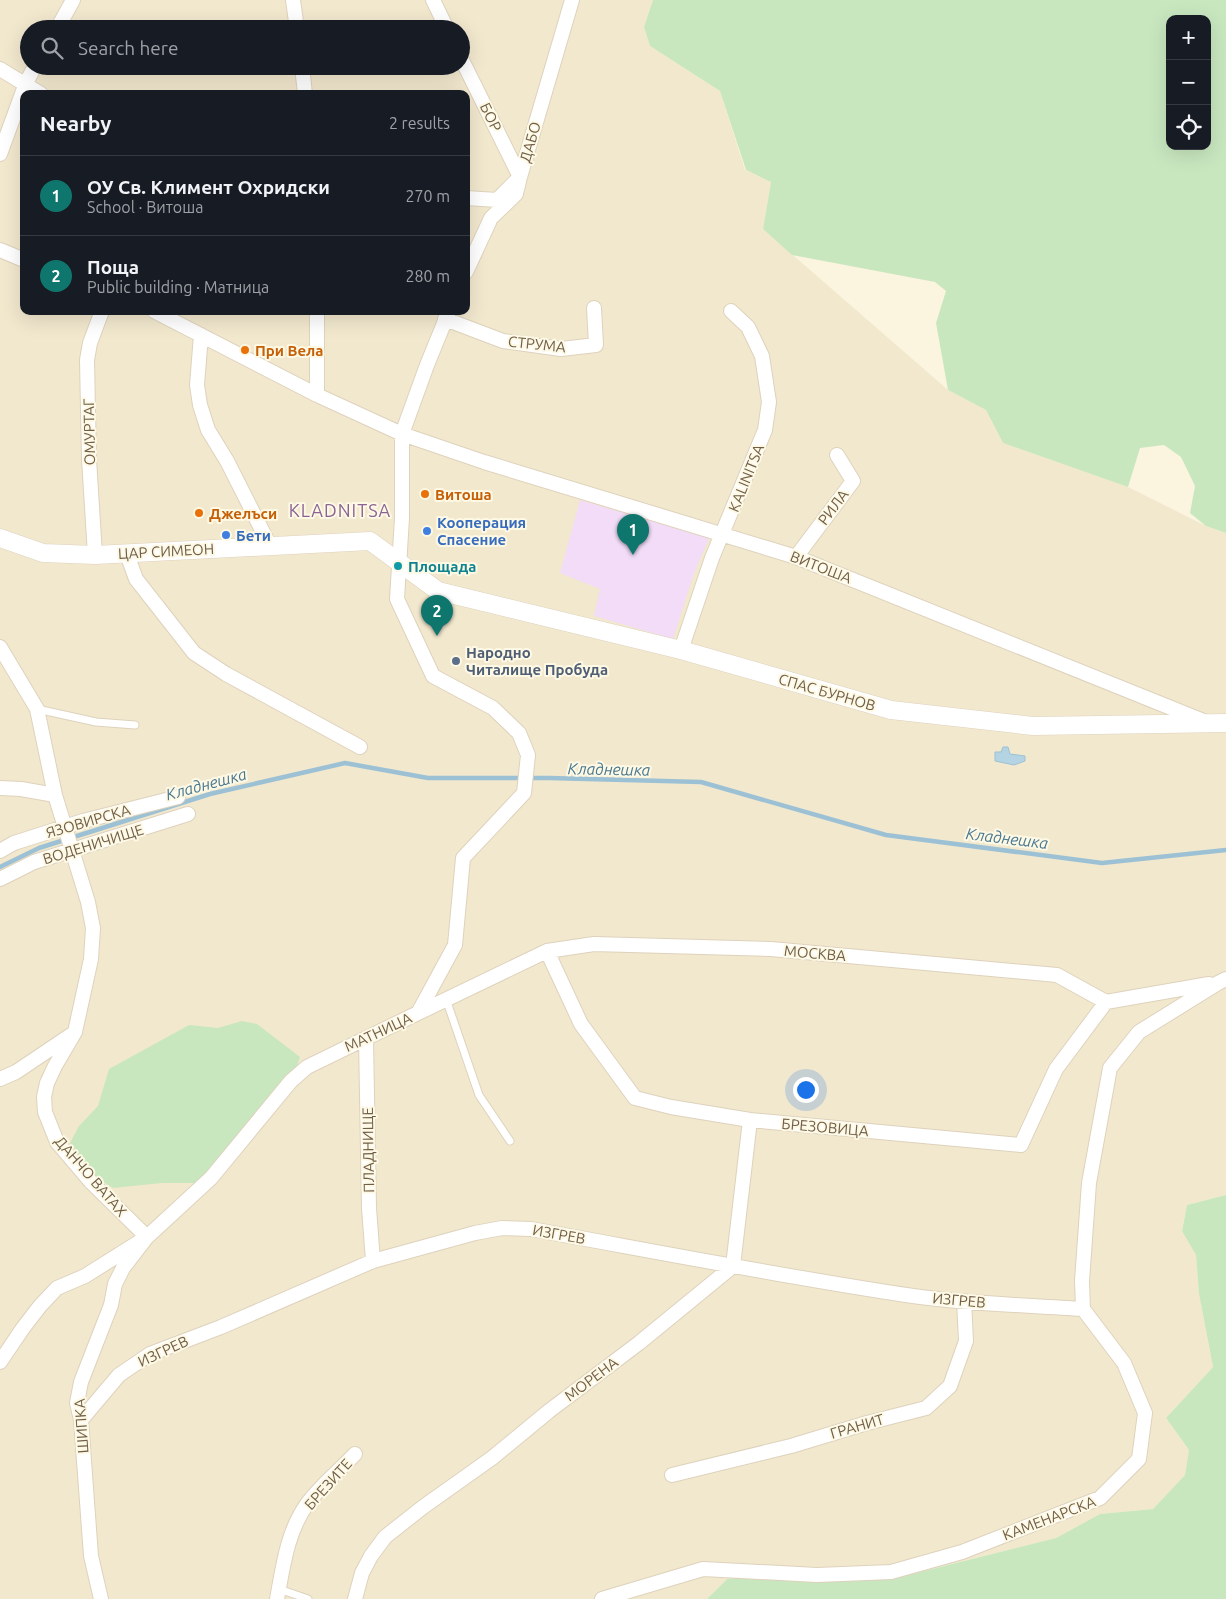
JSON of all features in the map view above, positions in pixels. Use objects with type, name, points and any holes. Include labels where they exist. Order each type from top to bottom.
[{"type":"street","points":[[62,20],[73,0]]},
{"type":"street","points":[[293,0],[296,20]]},
{"type":"street","points":[[433,0],[443,20]]},
{"type":"street","name":"ДАБО","points":[[470,263],[491,218],[516,194],[572,0]]},
{"type":"street","points":[[0,69],[35,90]]},
{"type":"street","points":[[24,90],[30,75]]},
{"type":"street","points":[[303,75],[305,90]]},
{"type":"street","name":"БОР","points":[[469,75],[520,177]]},
{"type":"street","points":[[0,154],[20,100]]},
{"type":"street","points":[[470,198],[498,200],[520,177]]},
{"type":"street","points":[[0,250],[20,258]]},
{"type":"street","name":"СТРУМА","points":[[447,315],[503,341],[561,349],[596,345],[594,308]]},
{"type":"street","name":"KALINITSA","points":[[681,650],[701,587],[765,430],[769,402],[762,356],[748,327],[731,311]]},
{"type":"street","name":"ОМУРТАГ","points":[[95,555],[89,459],[87,360],[90,343],[100,315]]},
{"type":"street","name":"ВИТОША","points":[[162,315],[317,395],[402,434],[484,462],[796,557],[1217,723]]},
{"type":"street","points":[[317,315],[317,395]]},
{"type":"street","points":[[402,434],[447,315]]},
{"type":"street","points":[[201,335],[197,385],[200,405],[208,430],[227,460],[270,546]]},
{"type":"street","name":"МАТНИЦА","points":[[0,1362],[22,1328],[57,1288],[85,1276],[147,1237],[211,1178],[291,1081],[307,1067],[418,1013],[455,945],[463,858],[524,794],[528,755],[519,733],[493,708],[433,676],[397,599],[402,518],[402,434]]},
{"type":"street","name":"РИЛА","points":[[796,557],[853,481],[838,455]]},
{"type":"street","name":"ЦАР СИМЕОН","points":[[0,538],[43,553],[95,555],[370,541],[438,591]]},
{"type":"street","points":[[126,554],[136,579],[194,653],[226,674],[360,747]]},
{"type":"street","name":"СПАС БУРНОВ","points":[[438,591],[681,650],[891,710],[1033,726],[1217,723]]},
{"type":"street","points":[[0,648],[38,709]]},
{"type":"street","name":"ДАНЧО ВАТАХ","points":[[38,709],[55,795],[88,902],[93,928],[91,959],[75,1032],[47,1083],[44,1097],[45,1112],[57,1142],[86,1175],[147,1237]]},
{"type":"street","points":[[0,788],[22,789],[55,795]]},
{"type":"street","name":"ЯЗОВИРСКА","points":[[0,851],[14,843],[178,797]]},
{"type":"street","name":"ВОДЕНИЧИЩЕ","points":[[0,879],[34,862],[188,814]]},
{"type":"street","name":"МОСКВА","points":[[418,1013],[547,951],[594,944],[771,949],[1057,975],[1106,1002]]},
{"type":"street","name":"БРЕЗОВИЦА","points":[[547,951],[581,1024],[635,1098],[671,1107],[750,1120],[1021,1145],[1056,1069],[1106,1002]]},
{"type":"street","points":[[1106,1002],[1222,981]]},
{"type":"street","points":[[1083,1309],[1082,1281],[1089,1183],[1110,1068],[1139,1032],[1222,981]]},
{"type":"street","points":[[0,1079],[16,1072],[75,1032]]},
{"type":"street","name":"ПЛАДНИЩЕ","points":[[366,1038],[369,1208],[372,1261]]},
{"type":"street","points":[[733,1266],[750,1120]]},
{"type":"street","name":"ИЗГРЕВ","points":[[81,1420],[119,1375],[150,1354],[238,1320],[372,1261],[476,1233],[502,1228],[531,1228],[733,1266],[914,1296],[1083,1309]]},
{"type":"street","name":"ШИПКА","points":[[101,1599],[91,1556],[81,1420],[77,1403],[81,1382],[111,1305],[115,1284],[124,1268],[147,1237]]},
{"type":"street","name":"МОРЕНА","points":[[355,1599],[362,1573],[384,1537],[492,1458],[733,1266]]},
{"type":"street","name":"ГРАНИТ","points":[[672,1475],[791,1446],[867,1423],[926,1408],[950,1386],[966,1341],[964,1301]]},
{"type":"street","name":"КАМЕНАРСКА","points":[[602,1599],[703,1570],[817,1575],[890,1572],[962,1552],[1100,1498],[1140,1459],[1145,1413],[1124,1363],[1083,1309]]},
{"type":"street","name":"БРЕЗИТЕ","points":[[278,1594],[287,1546],[295,1525],[306,1506],[318,1491],[355,1454]]},
{"type":"lane","points":[[38,709],[96,722],[135,725]]},
{"type":"lane","points":[[446,999],[479,1095],[510,1141]]},
{"type":"lane","points":[[278,1594],[308,1599]]},
{"type":"shaded area","points":[[0,0],[653,0],[644,27],[650,46],[720,91],[745,170],[771,182],[763,229],[948,390],[986,410],[1003,443],[1128,487],[1206,526],[1226,533],[1226,1195],[1187,1205],[1182,1230],[1196,1255],[1199,1294],[1213,1367],[1166,1418],[1189,1450],[1185,1475],[1153,1509],[1100,1514],[1056,1538],[908,1575],[829,1581],[727,1579],[707,1599],[0,1599]]},
{"type":"shaded area","points":[[580,500],[709,538],[693,576],[673,639],[594,616],[600,589],[560,573]]},
{"type":"green space","points":[[653,0],[1226,0],[1226,533],[1206,526],[1190,513],[1195,486],[1181,457],[1164,445],[1140,448],[1128,487],[1003,443],[986,410],[948,390],[936,323],[946,291],[935,282],[792,255],[763,229],[771,182],[746,170],[720,91],[650,46],[644,27]]},
{"type":"green space","points":[[242,1021],[257,1024],[300,1057],[295,1071],[199,1183],[162,1183],[113,1188],[97,1178],[70,1143],[79,1126],[98,1106],[109,1069],[189,1025],[218,1028]]},
{"type":"green space","points":[[1226,1195],[1226,1599],[707,1599],[727,1579],[829,1581],[908,1575],[1056,1538],[1100,1514],[1153,1509],[1185,1475],[1189,1450],[1166,1418],[1213,1367],[1199,1294],[1196,1255],[1182,1231],[1187,1205]]},
{"type":"water","points":[[1003,747],[1008,747],[1010,754],[1025,756],[1025,761],[1014,765],[995,761],[995,752],[1001,752]]},
{"type":"waterway","name":"Кладнешка","points":[[0,867],[39,848],[210,794],[345,763],[428,778],[549,778],[701,782],[886,835],[1102,863],[1226,850]]},
{"type":"place","name":"При Вела","points":[[245,350]]},
{"type":"place","name":"Витоша","points":[[425,494]]},
{"type":"place","name":"Джелъси","points":[[199,513]]},
{"type":"place","name":"Кооперация Спасение","points":[[427,531]]},
{"type":"place","name":"Бети","points":[[226,535]]},
{"type":"place","name":"ОУ Св. Климент Охридски","points":[[633,555]]},
{"type":"place","name":"Площада","points":[[398,566]]},
{"type":"place","name":"Поща","points":[[437,636]]},
{"type":"place","name":"Народно Читалище Пробуда","points":[[456,661]]},
{"type":"district","name":"KLADNITSA","points":[[340,510]]}]
